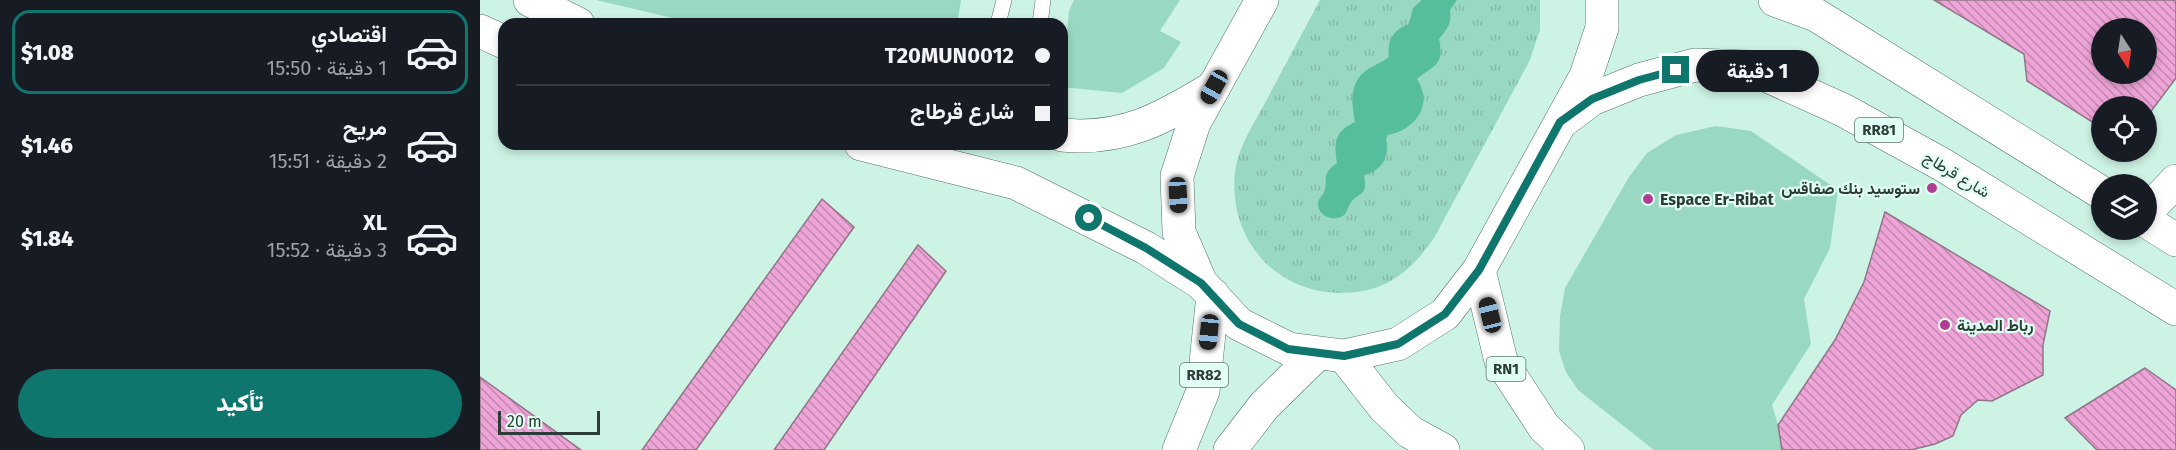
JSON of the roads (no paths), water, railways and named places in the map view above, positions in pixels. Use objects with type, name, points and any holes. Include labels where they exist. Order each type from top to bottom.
[{"type":"main road","points":[[530,0],[567,18]]},
{"type":"main road","points":[[1207,289],[1179,232],[1177,176],[1194,123],[1262,0]]},
{"type":"main road","points":[[885,150],[1016,183],[1146,248],[1207,289],[1239,324],[1288,349],[1331,354],[1398,344],[1445,314],[1479,270],[1587,76],[1602,28],[1602,0]]},
{"type":"main road","points":[[1775,0],[1808,8],[2091,186]]},
{"type":"main road","points":[[480,31],[498,39]]},
{"type":"main road","name":"شارع قرطاج","points":[[1560,122],[1592,99],[1639,80],[1695,65],[1748,67],[1843,110],[1943,165],[2176,309]]},
{"type":"main road","points":[[1068,136],[1131,130],[1174,112],[1214,87]]},
{"type":"main road","points":[[2157,201],[2176,181]]},
{"type":"main road","points":[[2157,228],[2176,240]]},
{"type":"main road","name":"RN1","points":[[1479,270],[1501,362],[1544,427],[1568,450]]},
{"type":"main road","name":"RR82","points":[[1179,450],[1203,391],[1207,289]]},
{"type":"main road","points":[[1230,450],[1264,405],[1331,354]]},
{"type":"main road","points":[[1331,354],[1410,432],[1443,450]]},
{"type":"lane","points":[[1000,18],[1004,0]]},
{"type":"lane","points":[[1041,18],[1043,0]]},
{"type":"place","name":"ستوسيد بنك صفاقس","points":[[1932,188]]},
{"type":"place","name":"Espace Er-Ribat","points":[[1648,199]]},
{"type":"place","name":"رباط المدينة","points":[[1945,325]]}]
